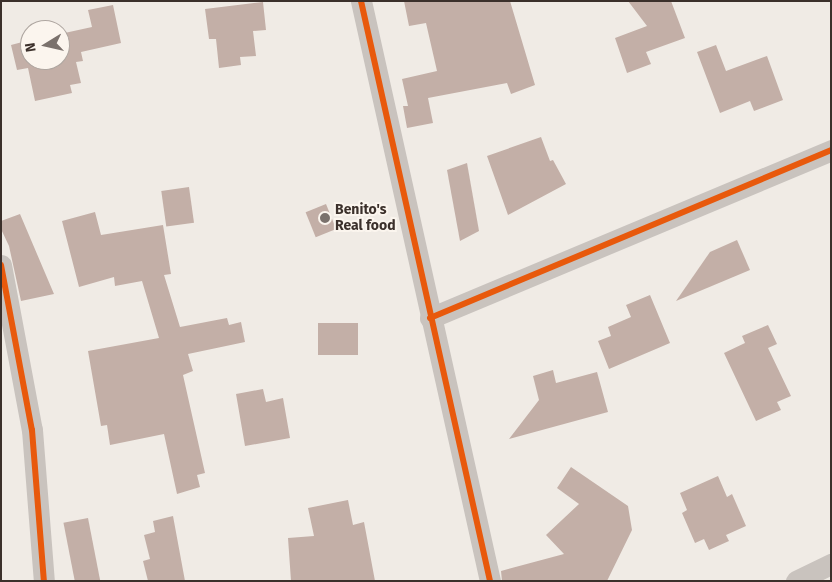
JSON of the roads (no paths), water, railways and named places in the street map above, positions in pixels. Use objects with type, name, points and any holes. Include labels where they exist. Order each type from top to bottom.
[{"type":"street","points":[[360,1],[490,581]]},
{"type":"street","points":[[430,318],[831,150]]},
{"type":"street","points":[[1,265],[32,430],[44,581]]},
{"type":"street","points":[[796,581],[831,564]]},
{"type":"place","name":"Benito's Real food","points":[[325,218]]}]
